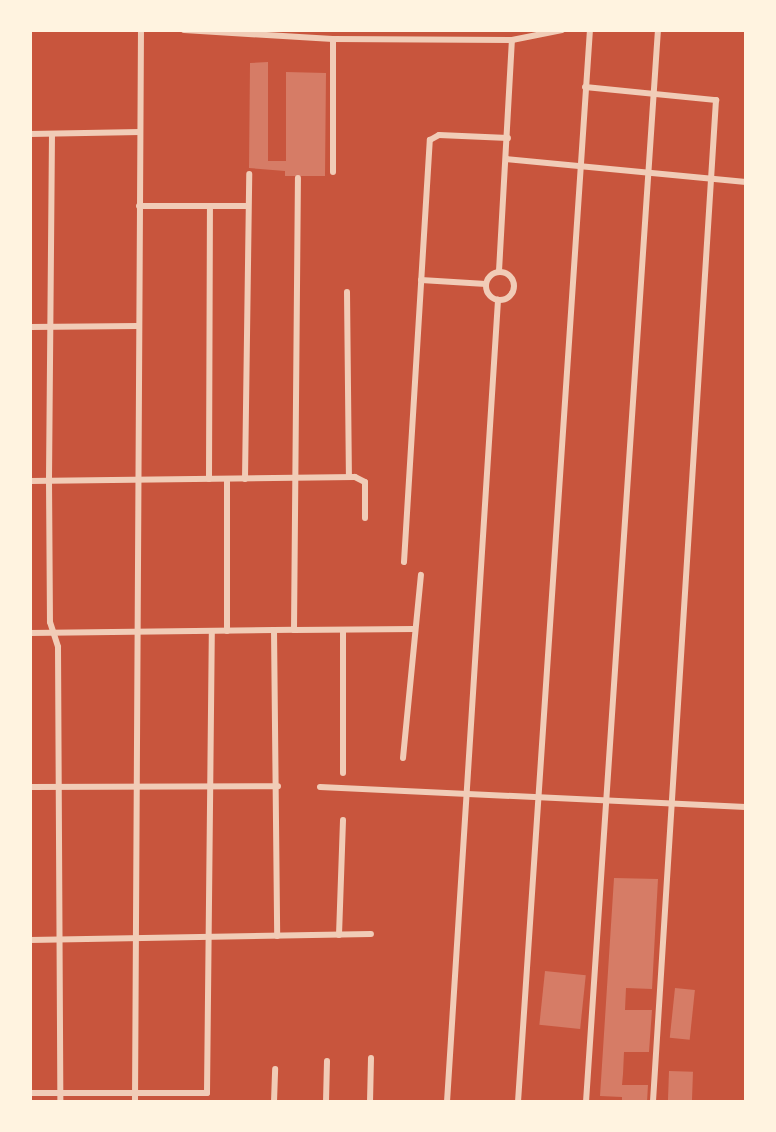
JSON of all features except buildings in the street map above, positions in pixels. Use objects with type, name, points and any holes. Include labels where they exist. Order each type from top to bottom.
[{"type":"street","points":[[135,1102],[136,481],[141,30]]},
{"type":"street","points":[[184,30],[333,39],[512,40],[562,30]]},
{"type":"street","points":[[518,1102],[577,166],[590,30]]},
{"type":"street","points":[[586,1102],[658,30]]},
{"type":"street","points":[[333,39],[333,172]]},
{"type":"street","points":[[421,280],[485,284],[499,271],[512,40]]},
{"type":"street","points":[[585,87],[716,100],[653,1102]]},
{"type":"street","points":[[30,134],[140,132]]},
{"type":"street","points":[[52,134],[48,327],[49,481],[54,632],[58,647],[60,1102]]},
{"type":"street","points":[[404,562],[430,140],[439,135],[508,138]]},
{"type":"street","points":[[506,159],[746,182]]},
{"type":"street","points":[[246,479],[249,174]]},
{"type":"street","points":[[294,630],[298,178]]},
{"type":"street","points":[[139,206],[248,206]]},
{"type":"street","points":[[209,479],[211,206]]},
{"type":"street","points":[[485,284],[490,296],[498,300],[511,295],[514,286],[508,274],[499,271]]},
{"type":"street","points":[[347,292],[349,477]]},
{"type":"street","points":[[447,1102],[498,300]]},
{"type":"street","points":[[30,327],[138,326]]},
{"type":"street","points":[[30,481],[349,477],[365,482],[365,518]]},
{"type":"street","points":[[227,479],[227,631]]},
{"type":"street","points":[[403,758],[421,575]]},
{"type":"street","points":[[30,632],[136,634],[415,629]]},
{"type":"street","points":[[274,630],[278,936]]},
{"type":"street","points":[[343,630],[343,773]]},
{"type":"street","points":[[206,1102],[212,632]]},
{"type":"street","points":[[30,787],[278,786]]},
{"type":"street","points":[[320,787],[746,807]]},
{"type":"street","points":[[340,935],[343,820]]},
{"type":"street","points":[[30,940],[371,934]]},
{"type":"street","points":[[370,1102],[371,1058]]},
{"type":"street","points":[[326,1102],[327,1061]]},
{"type":"street","points":[[274,1102],[275,1069]]},
{"type":"street","points":[[30,1093],[207,1093]]}]
